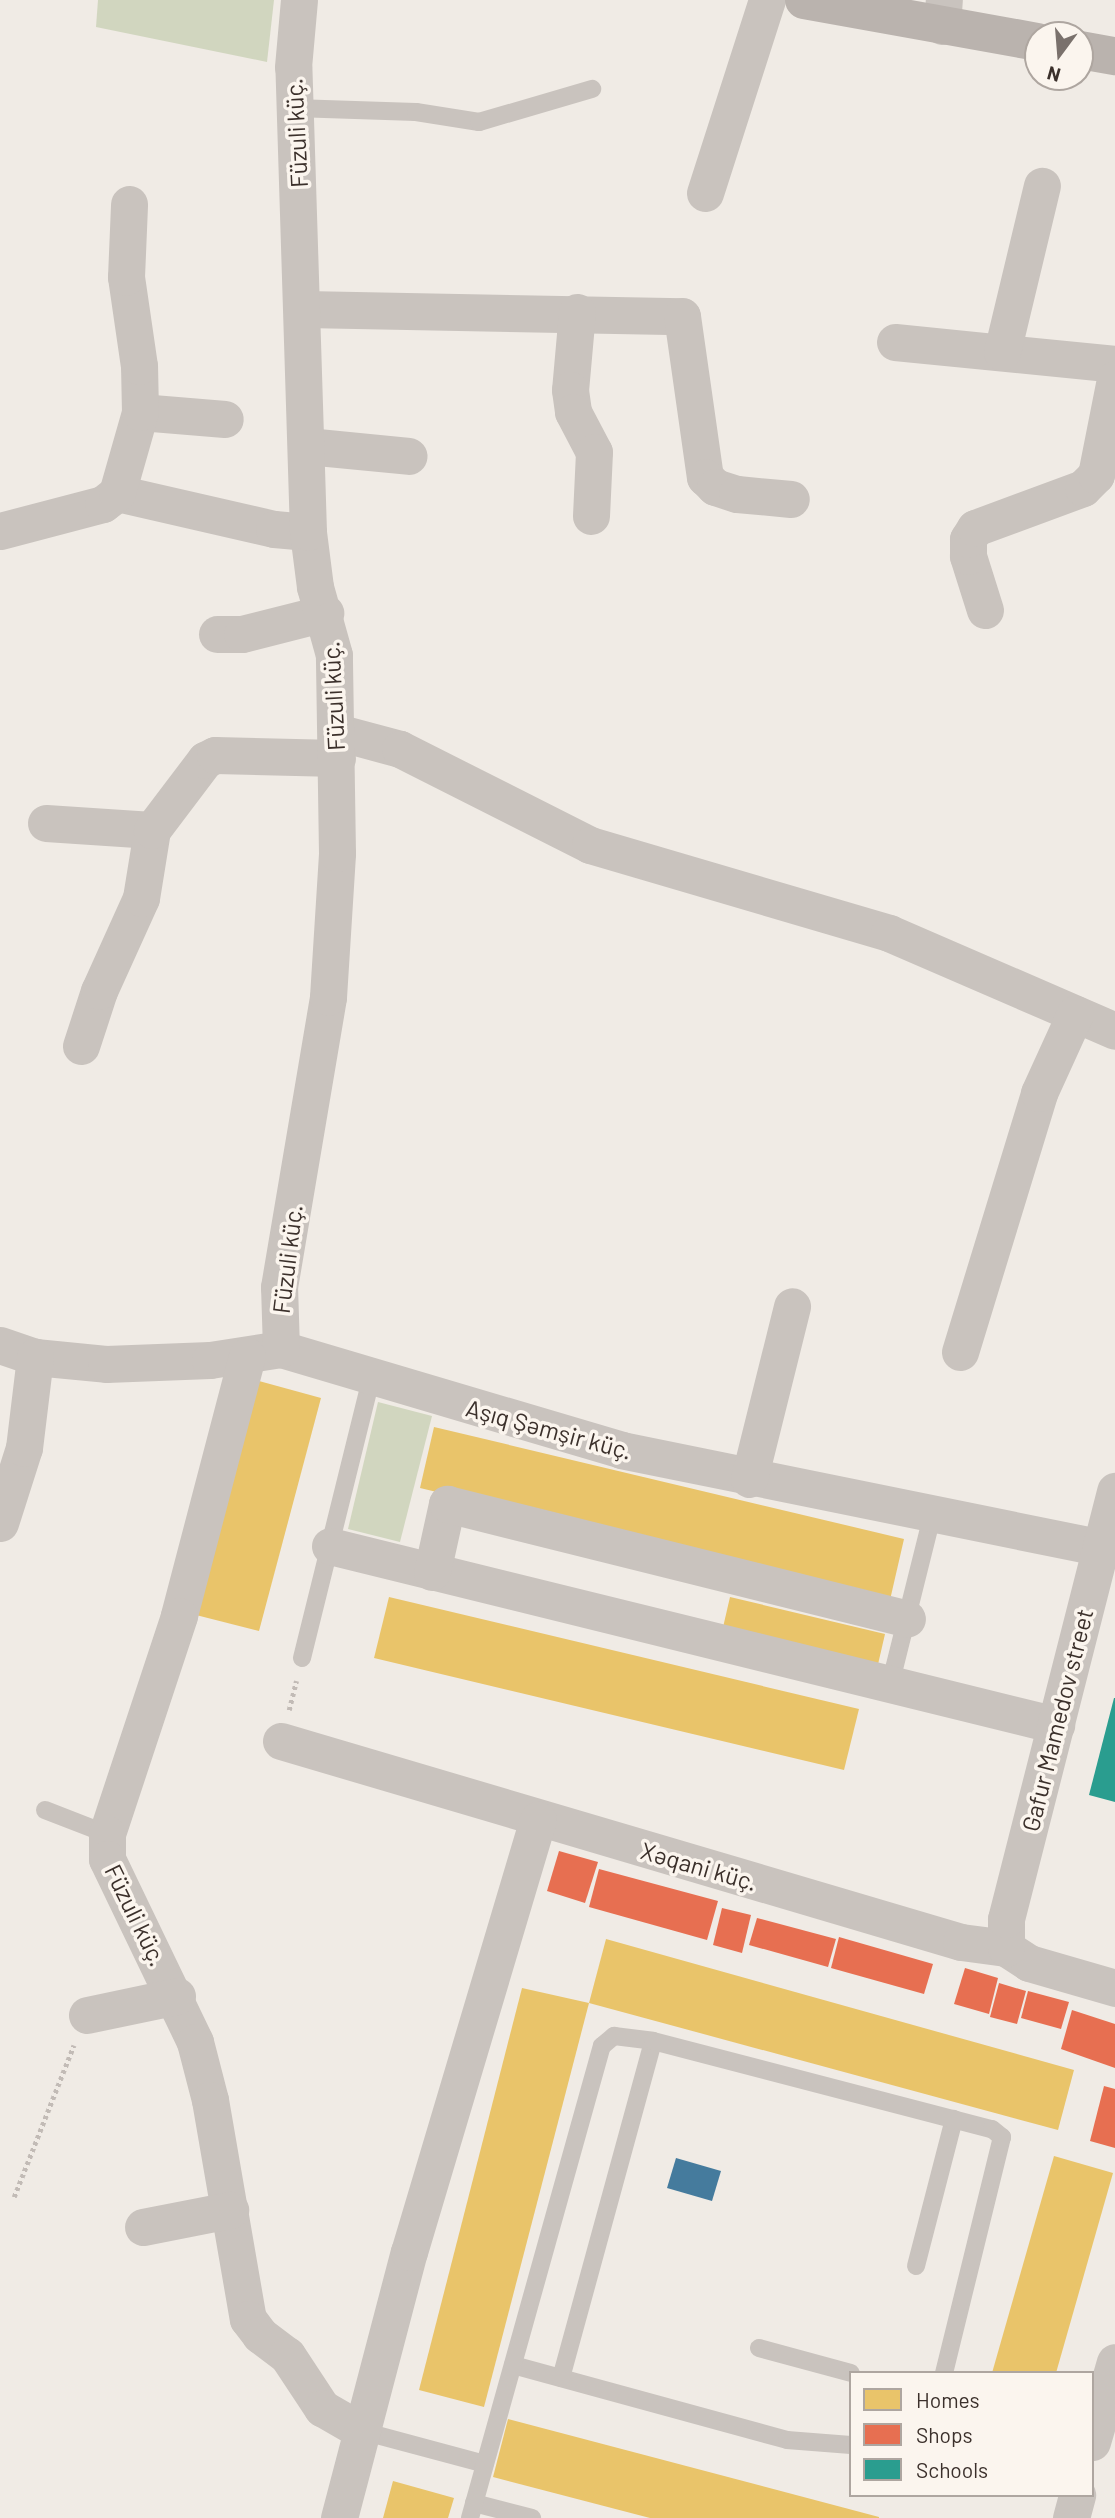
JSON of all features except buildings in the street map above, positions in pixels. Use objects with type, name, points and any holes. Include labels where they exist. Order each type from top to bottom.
[{"type":"main road","points":[[804,0],[943,13],[1024,38]]},
{"type":"main road","points":[[1094,52],[1115,56]]},
{"type":"street","name":"Füzuli küç.","points":[[299,0],[294,108],[304,309],[308,532],[315,587],[325,613],[334,655],[337,745],[334,947],[279,1287],[264,1353],[107,1834],[107,1859],[113,1876],[177,1996],[195,2042],[210,2100],[253,2327],[287,2355],[322,2408],[362,2431]]},
{"type":"street","points":[[705,193],[767,0]]},
{"type":"street","points":[[1002,352],[1041,186]]},
{"type":"street","points":[[0,531],[103,504],[117,493],[140,412],[139,366],[126,277],[129,204]]},
{"type":"street","points":[[304,309],[682,316],[705,477],[715,487],[737,494],[791,499]]},
{"type":"street","points":[[577,312],[570,390],[573,412],[594,452],[592,516]]},
{"type":"street","points":[[895,342],[1115,364]]},
{"type":"street","points":[[985,611],[968,556],[968,539],[975,528],[1083,488],[1096,475],[1109,437],[1115,379]]},
{"type":"street","points":[[140,412],[225,419]]},
{"type":"street","points":[[307,446],[409,456]]},
{"type":"street","points":[[117,493],[274,529],[308,532]]},
{"type":"street","points":[[218,634],[242,634],[325,613]]},
{"type":"street","points":[[81,1046],[99,992],[141,898],[152,830],[205,760],[215,755],[337,745],[400,749],[590,845],[889,933],[1115,1031]]},
{"type":"street","points":[[46,823],[152,830]]},
{"type":"street","points":[[960,1352],[1039,1093],[1075,1014]]},
{"type":"street","points":[[749,1479],[792,1306]]},
{"type":"street","name":"Aşıq Şəmşir küç.","points":[[0,1345],[35,1357],[106,1364],[264,1353],[372,1376],[566,1436],[749,1479],[1101,1548]]},
{"type":"street","points":[[0,1523],[24,1448],[35,1357]]},
{"type":"street","name":"Gafur Mamedov street","points":[[1006,1948],[1006,1919],[1115,1491]]},
{"type":"street","points":[[432,1572],[447,1504],[906,1619]]},
{"type":"street","points":[[330,1546],[1056,1725]]},
{"type":"street","name":"Xəqani küç.","points":[[281,1741],[538,1820],[961,1942],[1006,1948],[1029,1962],[1115,1988]]},
{"type":"street","points":[[339,2518],[409,2252],[538,1820]]},
{"type":"street","points":[[87,2015],[177,1996]]},
{"type":"street","points":[[143,2227],[230,2210]]},
{"type":"street","points":[[1094,2435],[1115,2362]]},
{"type":"street","points":[[1071,2518],[1076,2497]]},
{"type":"lane","points":[[294,108],[416,112],[480,122],[592,89]]},
{"type":"lane","points":[[302,1658],[372,1376]]},
{"type":"lane","points":[[890,1685],[932,1516]]},
{"type":"lane","points":[[45,1810],[107,1834]]},
{"type":"lane","points":[[532,2518],[472,2510],[602,2046],[614,2036],[627,2035],[653,2041],[954,2119],[992,2129],[1002,2137],[944,2371]]},
{"type":"lane","points":[[561,2378],[653,2041]]},
{"type":"lane","points":[[916,2266],[954,2119]]},
{"type":"lane","points":[[759,2348],[849,2372]]},
{"type":"lane","points":[[513,2365],[787,2440],[849,2445]]},
{"type":"lane","points":[[362,2431],[485,2464]]},
{"type":"path","points":[[281,1741],[302,1658]]},
{"type":"path","points":[[14,2197],[87,2015]]},
{"type":"green space","points":[[98,0],[274,0],[267,62],[96,27]]},
{"type":"green space","points":[[378,1402],[432,1416],[400,1542],[348,1529]]}]
